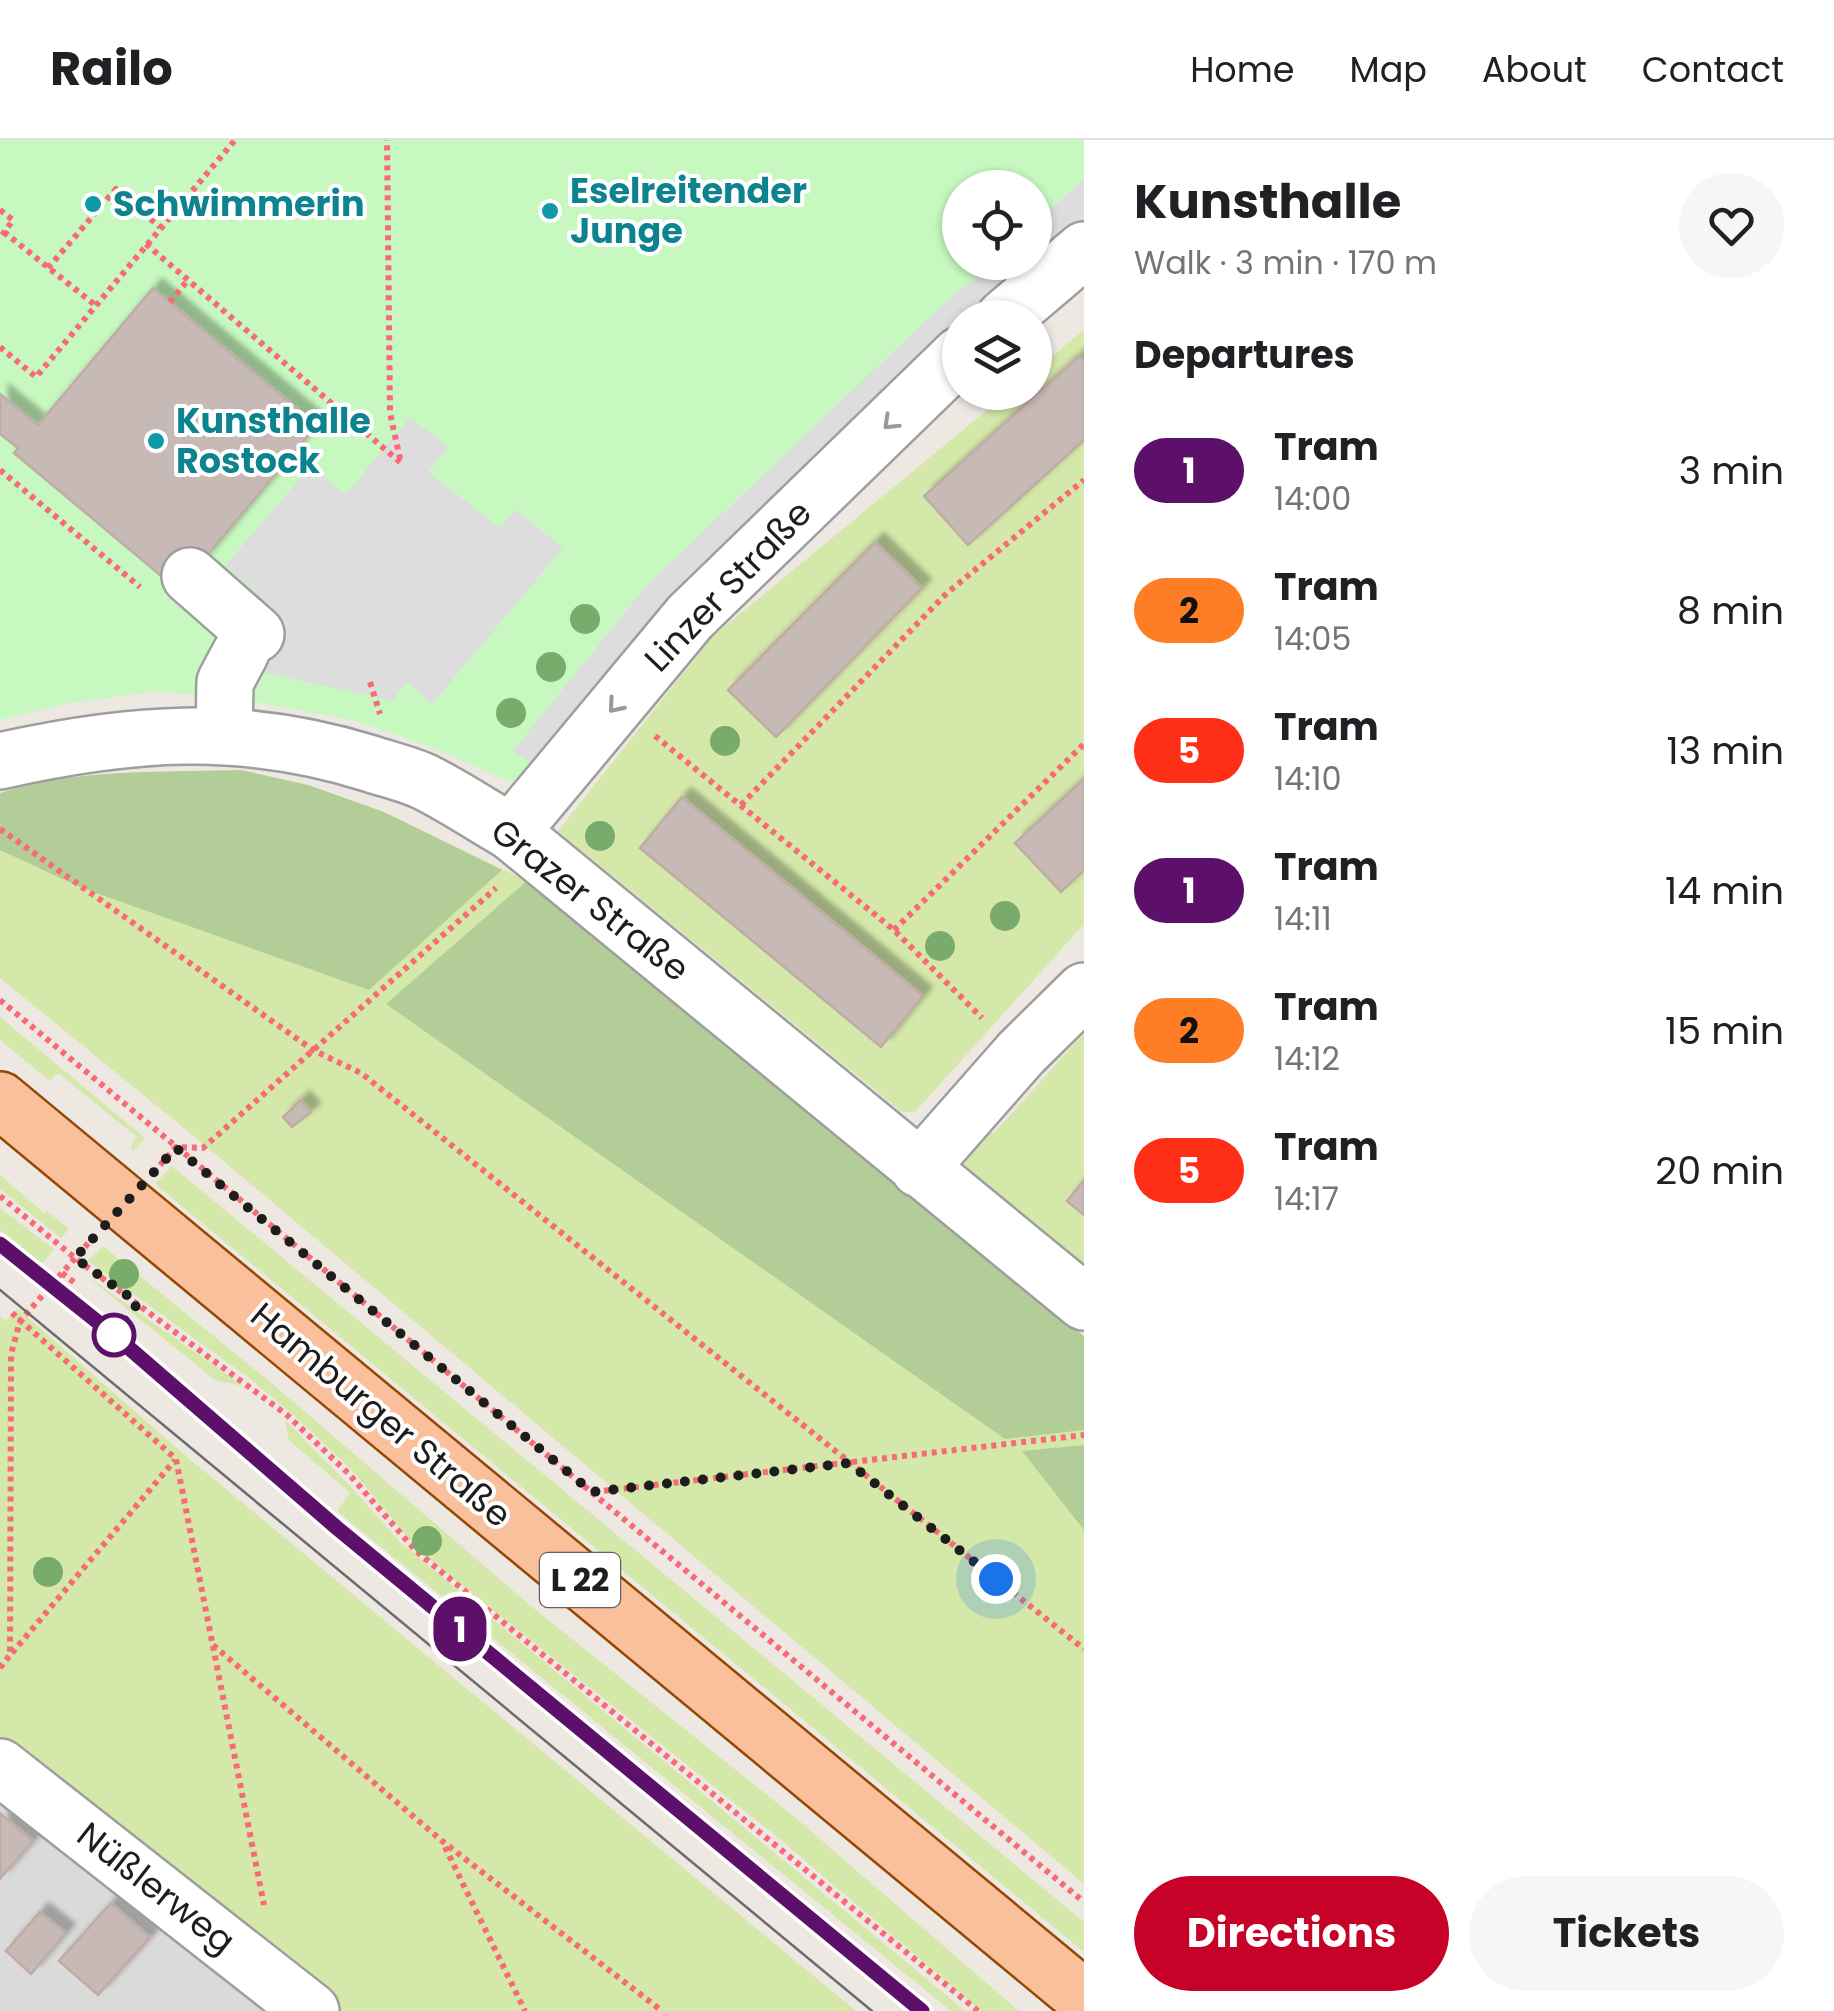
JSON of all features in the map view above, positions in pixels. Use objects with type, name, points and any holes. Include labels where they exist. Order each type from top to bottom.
[{"type":"main road","name":"Hamburger Straße","points":[[0,1100],[1084,1998]]},
{"type":"street","points":[[1025,300],[1084,250]]},
{"type":"street","name":"Linzer Straße","points":[[524,842],[690,617],[942,372]]},
{"type":"street","points":[[169,585],[249,643],[225,682],[224,735]]},
{"type":"street","name":"Grazer Straße","points":[[0,760],[120,738],[224,735],[328,751],[423,781],[524,842],[1084,1302]]},
{"type":"street","points":[[918,1169],[1084,990]]},
{"type":"street","name":"Nüßlerweg","points":[[0,1767],[312,2011]]},
{"type":"path","points":[[0,346],[36,377],[235,140]]},
{"type":"path","points":[[146,244],[402,463],[390,412],[387,140]]},
{"type":"path","points":[[48,268],[116,189],[160,227]]},
{"type":"path","points":[[0,210],[13,220],[2,235],[94,305]]},
{"type":"path","points":[[170,302],[188,280]]},
{"type":"path","points":[[0,470],[169,585]]},
{"type":"path","points":[[740,806],[947,593],[1084,480]]},
{"type":"path","points":[[650,732],[894,930],[1021,1054]]},
{"type":"path","points":[[894,930],[1084,744]]},
{"type":"path","points":[[0,829],[313,1050],[361,1073],[1084,1649]]},
{"type":"path","points":[[10,1655],[10,1354],[20,1321],[176,1148],[203,1148],[313,1050],[524,842]]},
{"type":"path","points":[[0,1000],[1084,1902]]},
{"type":"path","points":[[0,1196],[75,1258],[287,1416],[348,1473],[416,1552],[978,2011]]},
{"type":"path","points":[[62,1273],[75,1284]]},
{"type":"path","points":[[12,1313],[176,1460],[265,1909]]},
{"type":"path","points":[[592,1492],[1084,1436]]},
{"type":"path","points":[[0,1668],[176,1460]]},
{"type":"path","points":[[212,1644],[442,1842],[662,2011]]},
{"type":"path","points":[[442,1842],[525,2011]]},
{"type":"shaded area","points":[[1084,179],[1084,224],[1052,252],[1052,208]]},
{"type":"shaded area","points":[[972,280],[1020,280],[997,300],[949,300]]},
{"type":"shaded area","points":[[942,306],[942,352],[537,767],[513,751],[647,585]]},
{"type":"shaded area","points":[[410,417],[448,447],[428,472],[499,527],[516,510],[563,548],[432,704],[407,682],[392,701],[262,672],[216,637],[257,593],[225,566],[311,466],[346,494]]},
{"type":"shaded area","points":[[0,1767],[311,2011],[0,2011]]},
{"type":"green space","points":[[0,140],[1084,140],[1084,179],[1052,208],[1052,170],[942,170],[942,280],[973,280],[951,300],[942,300],[942,309],[647,585],[514,751],[537,767],[529,775],[512,782],[428,746],[352,720],[260,703],[159,691],[70,703],[0,720]]},
{"type":"green space","points":[[1084,330],[1084,924],[915,1112],[902,1112],[558,831],[713,636],[987,410],[1052,410],[1052,356]]},
{"type":"green space","points":[[241,770],[308,785],[384,812],[527,881],[1084,1336],[1084,1884],[0,978],[0,793],[89,775]]},
{"type":"green space","points":[[241,770],[308,785],[384,812],[502,870],[369,990],[82,888],[0,850],[0,793],[89,776]]},
{"type":"green space","points":[[527,881],[1084,1336],[1084,1430],[1005,1439],[386,1004]]},
{"type":"green space","points":[[0,1017],[145,1138],[133,1151],[131,1146],[137,1137],[58,1073],[50,1081],[0,1040]]},
{"type":"green space","points":[[1084,1033],[1084,1267],[937,1148],[995,1132]]},
{"type":"green space","points":[[172,1166],[1084,1922],[1084,1952],[155,1184]]},
{"type":"green space","points":[[0,1175],[69,1229],[61,1238],[0,1189]]},
{"type":"green space","points":[[0,1208],[54,1249],[42,1264],[0,1230]]},
{"type":"green space","points":[[103,1246],[275,1386],[532,1607],[797,1819],[1019,2011],[981,2011],[776,1836],[419,1551],[351,1469],[291,1413],[88,1261]]},
{"type":"green space","points":[[84,1274],[243,1386],[215,1380]]},
{"type":"green space","points":[[17,1308],[186,1456],[856,2011],[311,2011],[0,1767],[0,1316],[6,1321]]},
{"type":"green space","points":[[285,1420],[400,1542],[965,2011],[951,2011],[337,1511],[350,1493],[289,1440]]},
{"type":"green space","points":[[1084,1445],[1084,1530],[1022,1451]]},
{"type":"building","name":"Kunsthalle Rostock","points":[[153,288],[317,425],[178,590],[14,453],[18,448],[0,434],[0,394],[38,425]]},
{"type":"building","points":[[1079,356],[1084,362],[1084,440],[968,545],[924,496],[1019,410],[1052,410],[1052,380]]},
{"type":"building","points":[[875,542],[922,588],[776,737],[728,690]]},
{"type":"building","points":[[1084,779],[1084,870],[1061,892],[1015,843]]},
{"type":"building","points":[[682,797],[923,996],[881,1047],[640,848]]},
{"type":"building","points":[[301,1100],[311,1112],[292,1127],[283,1117]]},
{"type":"building","points":[[1084,1180],[1084,1215],[1067,1201]]},
{"type":"building","points":[[0,1813],[33,1841],[0,1879]]},
{"type":"building","points":[[111,1903],[150,1937],[98,1995],[59,1961]]},
{"type":"building","points":[[40,1912],[66,1933],[31,1974],[6,1951]]},
{"type":"tram line","points":[[0,1244],[922,2011]]},
{"type":"tram line","name":"1","points":[[0,1244],[922,2011]]},
{"type":"tram line","points":[[0,1290],[872,2011]]},
{"type":"place","name":"Schwimmerin","points":[[93,204]]},
{"type":"place","name":"Eselreitender Junge","points":[[550,211]]},
{"type":"place","name":"Kunsthalle Rostock","points":[[156,441]]},
{"type":"route","points":[[114,1335],[138,1303],[75,1258],[176,1148],[592,1492],[849,1463],[996,1579]]}]
